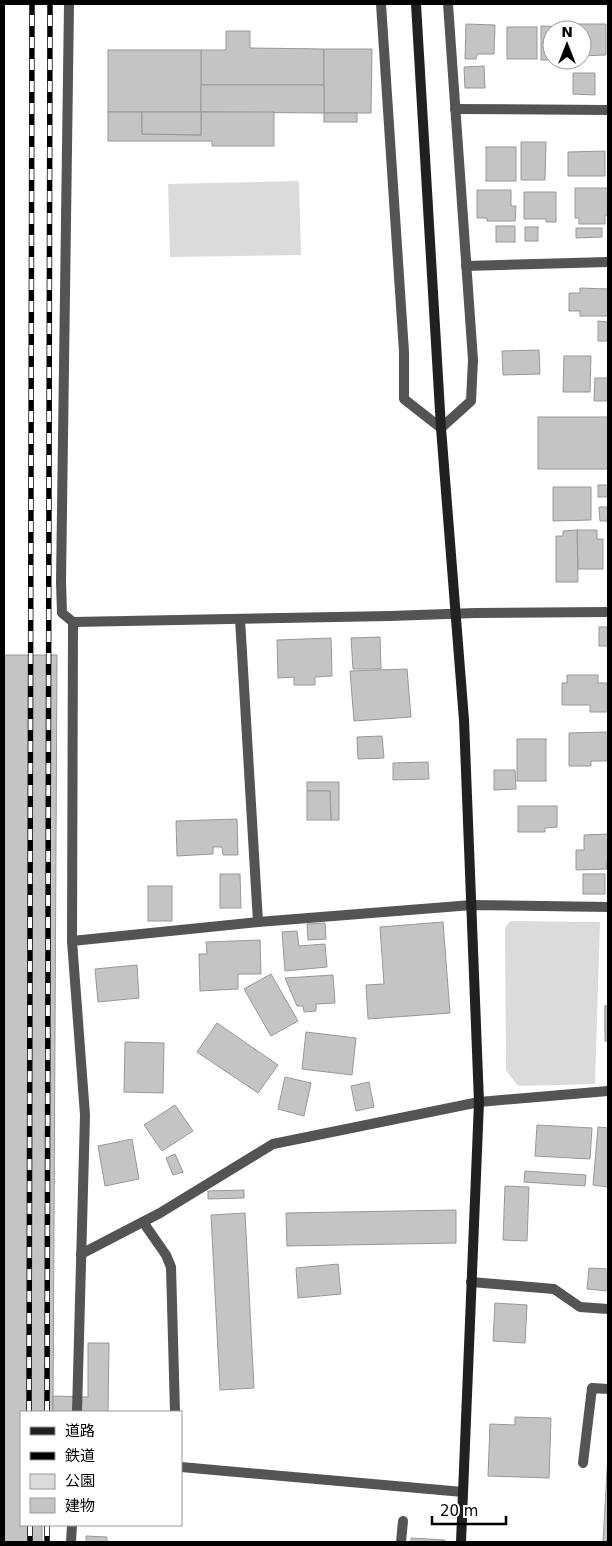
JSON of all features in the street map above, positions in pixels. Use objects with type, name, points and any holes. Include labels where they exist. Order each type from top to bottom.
[{"type":"street","points":[[69,4],[62,614],[73,622],[608,612]]},
{"type":"street","points":[[380,4],[404,352],[404,399],[440,428]]},
{"type":"street","points":[[416,4],[440,428],[464,720],[479,1102],[461,1542]]},
{"type":"street","points":[[440,428],[471,401],[473,360],[448,4]]},
{"type":"street","points":[[456,109],[608,110]]},
{"type":"street","points":[[466,266],[608,262]]},
{"type":"street","points":[[240,619],[258,922]]},
{"type":"street","points":[[73,622],[72,941],[85,1115],[77,1411]]},
{"type":"street","points":[[72,941],[258,922],[472,905],[608,907]]},
{"type":"street","points":[[81,1254],[160,1213],[273,1144],[479,1102],[608,1090]]},
{"type":"street","points":[[144,1222],[166,1255],[171,1267],[175,1411]]},
{"type":"street","points":[[471,1282],[554,1289],[580,1307],[608,1309]]},
{"type":"street","points":[[583,1463],[592,1388],[608,1389]]},
{"type":"street","points":[[182,1467],[463,1492]]},
{"type":"street","points":[[402,1542],[403,1521]]},
{"type":"street","points":[[71,1542],[72,1526]]},
{"type":"green space","points":[[299,181],[301,255],[170,257],[168,184]]},
{"type":"green space","points":[[510,921],[600,922],[595,1084],[518,1086],[506,1070],[505,928]]},
{"type":"building","points":[[466,24],[495,25],[494,54],[477,54],[476,59],[465,59]]},
{"type":"building","points":[[592,24],[606,24],[606,55],[592,56]]},
{"type":"building","points":[[541,26],[542,60],[541,60]]},
{"type":"building","points":[[507,27],[537,27],[537,59],[507,59]]},
{"type":"building","points":[[226,31],[250,31],[250,48],[324,49],[324,85],[201,85],[201,50],[226,50]]},
{"type":"building","points":[[324,49],[372,49],[371,113],[324,113]]},
{"type":"building","points":[[108,50],[201,50],[201,112],[108,112]]},
{"type":"building","points":[[484,66],[485,88],[465,88],[464,67]]},
{"type":"building","points":[[573,73],[595,73],[595,95],[573,94]]},
{"type":"building","points":[[201,85],[324,85],[324,113],[201,112]]},
{"type":"building","points":[[108,112],[142,112],[142,134],[201,135],[201,112],[274,112],[274,146],[212,146],[212,141],[108,141]]},
{"type":"building","points":[[142,112],[201,112],[201,135],[142,134]]},
{"type":"building","points":[[324,113],[357,113],[357,122],[324,122]]},
{"type":"building","points":[[521,142],[546,142],[545,180],[521,180]]},
{"type":"building","points":[[486,147],[516,147],[516,181],[486,181]]},
{"type":"building","points":[[605,151],[605,176],[568,176],[568,152]]},
{"type":"building","points":[[575,188],[608,188],[608,215],[605,215],[605,224],[579,224],[579,218],[575,218]]},
{"type":"building","points":[[477,190],[511,190],[511,206],[516,206],[515,221],[487,221],[487,218],[477,218]]},
{"type":"building","points":[[524,192],[556,192],[556,222],[546,222],[546,219],[524,219]]},
{"type":"building","points":[[496,226],[515,226],[515,242],[496,242]]},
{"type":"building","points":[[525,227],[538,227],[538,241],[525,241]]},
{"type":"building","points":[[576,228],[602,228],[602,237],[576,238]]},
{"type":"building","points":[[580,288],[608,289],[608,316],[580,316],[580,311],[569,311],[569,293],[580,293]]},
{"type":"building","points":[[598,321],[608,322],[608,341],[598,341]]},
{"type":"building","points":[[539,350],[540,374],[503,375],[502,351]]},
{"type":"building","points":[[564,356],[591,356],[590,392],[563,392]]},
{"type":"building","points":[[595,378],[608,378],[608,401],[594,401]]},
{"type":"building","points":[[538,417],[608,417],[608,469],[538,469]]},
{"type":"building","points":[[598,485],[608,485],[608,497],[598,497]]},
{"type":"building","points":[[553,487],[591,487],[591,520],[553,521]]},
{"type":"building","points":[[599,507],[608,507],[608,521],[600,521]]},
{"type":"building","points":[[577,530],[597,530],[597,539],[603,539],[603,569],[578,569]]},
{"type":"building","points":[[577,530],[578,582],[556,582],[556,536],[563,536],[563,531]]},
{"type":"building","points":[[599,627],[608,627],[608,646],[599,646]]},
{"type":"building","points":[[380,637],[381,669],[353,669],[351,638]]},
{"type":"building","points":[[331,638],[332,676],[315,677],[315,685],[294,685],[294,677],[278,678],[277,640]]},
{"type":"building","points":[[4,655],[57,655],[53,1411],[20,1411],[20,1526],[42,1526],[42,1542],[4,1542]]},
{"type":"building","points":[[407,669],[411,717],[354,721],[350,671]]},
{"type":"building","points":[[567,675],[598,675],[598,683],[608,683],[608,712],[590,712],[590,705],[562,705],[562,683],[567,683]]},
{"type":"building","points":[[608,732],[608,761],[591,761],[591,766],[569,766],[569,733]]},
{"type":"building","points":[[382,736],[384,758],[358,759],[357,737]]},
{"type":"building","points":[[517,739],[546,739],[546,781],[517,781]]},
{"type":"building","points":[[428,762],[429,779],[393,780],[393,763]]},
{"type":"building","points":[[494,770],[515,770],[516,789],[494,790]]},
{"type":"building","points":[[307,782],[339,782],[339,820],[331,820],[330,791],[307,791]]},
{"type":"building","points":[[307,791],[330,791],[331,820],[307,820]]},
{"type":"building","points":[[518,806],[557,806],[557,827],[545,828],[545,832],[518,832]]},
{"type":"building","points":[[237,819],[238,855],[223,855],[222,847],[213,847],[213,854],[177,856],[176,821]]},
{"type":"building","points":[[608,834],[607,869],[576,870],[576,850],[584,850],[584,835]]},
{"type":"building","points":[[220,874],[240,874],[241,908],[220,908]]},
{"type":"building","points":[[583,874],[605,874],[605,894],[583,894]]},
{"type":"building","points":[[148,886],[172,886],[172,921],[148,921]]},
{"type":"building","points":[[443,922],[450,1013],[368,1019],[366,985],[384,984],[380,927]]},
{"type":"building","points":[[325,923],[326,939],[308,940],[307,924]]},
{"type":"building","points":[[297,931],[299,946],[325,944],[327,967],[285,971],[282,932]]},
{"type":"building","points":[[260,940],[261,974],[238,974],[238,989],[200,991],[199,954],[207,954],[206,942]]},
{"type":"building","points":[[137,965],[139,998],[98,1002],[95,969]]},
{"type":"building","points":[[271,974],[298,1021],[271,1036],[244,989]]},
{"type":"building","points":[[333,975],[335,1003],[316,1004],[316,1011],[304,1012],[303,1006],[297,1006],[285,978]]},
{"type":"building","points":[[605,1006],[608,1006],[608,1041],[605,1041]]},
{"type":"building","points":[[605,1006],[608,1006],[608,1032],[605,1032]]},
{"type":"building","points":[[217,1023],[278,1065],[258,1093],[197,1052]]},
{"type":"building","points":[[306,1032],[356,1038],[352,1075],[302,1069]]},
{"type":"building","points":[[125,1042],[164,1043],[163,1093],[124,1092]]},
{"type":"building","points":[[285,1077],[311,1083],[304,1116],[278,1109]]},
{"type":"building","points":[[369,1082],[374,1107],[356,1111],[351,1086]]},
{"type":"building","points":[[175,1105],[193,1131],[162,1151],[144,1125]]},
{"type":"building","points":[[537,1125],[592,1128],[590,1159],[535,1156]]},
{"type":"building","points":[[598,1127],[608,1128],[608,1187],[593,1185]]},
{"type":"building","points":[[132,1139],[139,1179],[105,1186],[98,1146]]},
{"type":"building","points":[[175,1154],[183,1172],[173,1175],[166,1158]]},
{"type":"building","points":[[525,1171],[586,1175],[585,1186],[524,1182]]},
{"type":"building","points":[[505,1186],[529,1187],[527,1241],[503,1240]]},
{"type":"building","points":[[244,1190],[244,1198],[208,1199],[208,1191]]},
{"type":"building","points":[[456,1210],[456,1243],[287,1246],[286,1213]]},
{"type":"building","points":[[245,1213],[254,1388],[220,1390],[211,1215]]},
{"type":"building","points":[[338,1264],[341,1294],[298,1298],[296,1268]]},
{"type":"building","points":[[589,1268],[608,1269],[608,1291],[587,1289]]},
{"type":"building","points":[[495,1303],[527,1305],[525,1343],[493,1341]]},
{"type":"building","points":[[88,1343],[109,1343],[108,1411],[53,1411],[53,1396],[88,1397]]},
{"type":"building","points":[[515,1417],[551,1418],[549,1478],[488,1476],[490,1424],[515,1425]]},
{"type":"building","points":[[608,1453],[608,1542],[603,1542]]},
{"type":"building","points":[[86,1536],[107,1537],[107,1542],[86,1542]]},
{"type":"building","points":[[411,1538],[445,1540],[445,1542],[411,1542]]},
{"type":"railway","points":[[29,1411],[32,4]]},
{"type":"railway","points":[[47,1411],[50,4]]},
{"type":"railway","points":[[30,1526],[30,1542]]},
{"type":"railway","points":[[47,1526],[47,1542]]}]
